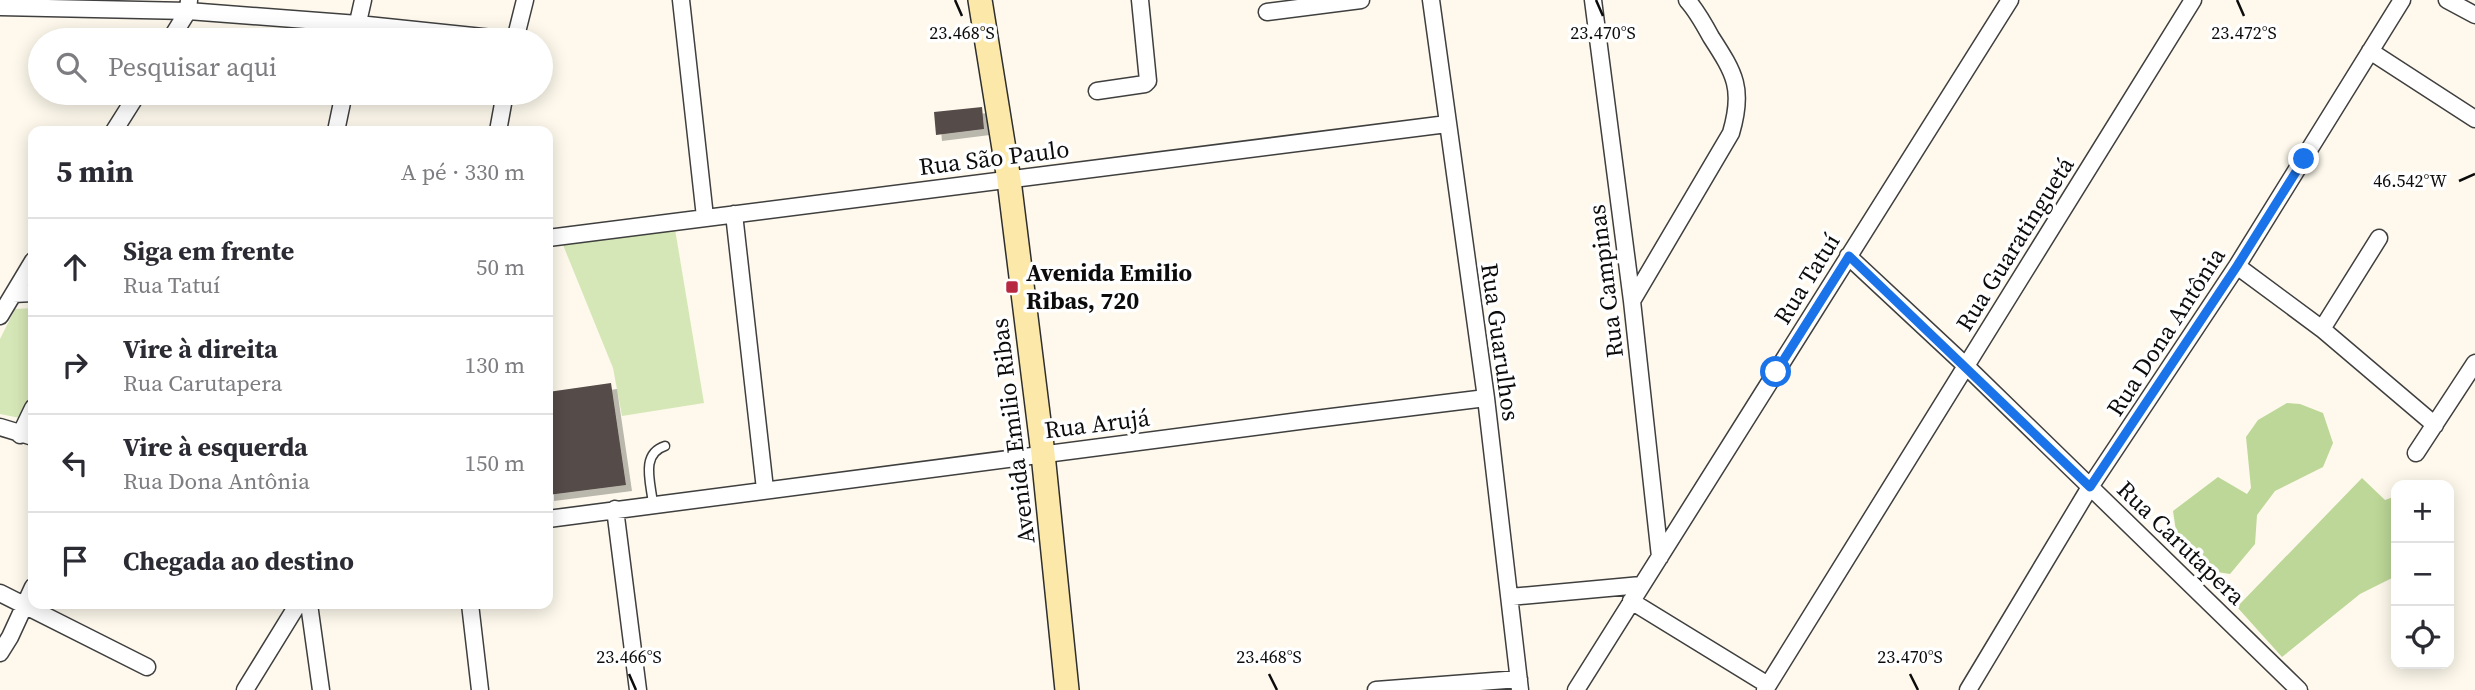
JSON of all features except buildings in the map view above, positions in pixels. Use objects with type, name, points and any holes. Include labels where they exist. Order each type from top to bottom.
[{"type":"main road","name":"Avenida Emilio Ribas","points":[[981,0],[1009,180],[1043,454],[1067,690]]},
{"type":"street","points":[[357,28],[363,0]]},
{"type":"street","points":[[517,28],[525,0]]},
{"type":"street","points":[[1097,91],[1144,84],[1148,81],[1140,0]]},
{"type":"street","points":[[1267,12],[1361,0]]},
{"type":"street","name":"Rua Guarulhos","points":[[1430,0],[1486,398],[1520,684]]},
{"type":"street","name":"Rua Campinas","points":[[1593,0],[1632,301],[1660,557]]},
{"type":"street","name":"Rua Tatuí","points":[[1576,690],[2010,0]]},
{"type":"street","name":"Rua Guaratinguetá","points":[[1766,687],[2193,0]]},
{"type":"street","name":"Rua Dona Antônia","points":[[1968,690],[2090,487],[2237,266],[2402,0]]},
{"type":"street","points":[[2447,0],[2475,15]]},
{"type":"street","points":[[1632,301],[1731,133],[1738,109],[1735,80],[1727,62],[1690,1]]},
{"type":"street","points":[[684,2],[705,217]]},
{"type":"street","points":[[2,6],[188,6],[330,28]]},
{"type":"street","points":[[176,28],[188,6]]},
{"type":"street","points":[[2370,51],[2475,119]]},
{"type":"street","points":[[117,126],[130,105]]},
{"type":"street","points":[[336,126],[341,105]]},
{"type":"street","points":[[499,126],[503,105]]},
{"type":"street","name":"Rua São Paulo","points":[[553,237],[1447,124]]},
{"type":"street","points":[[734,214],[765,489]]},
{"type":"street","points":[[2322,329],[2379,238]]},
{"type":"street","name":"Rua Carutapera","points":[[1849,256],[2300,690]]},
{"type":"street","points":[[2237,266],[2322,329],[2435,425]]},
{"type":"street","points":[[0,316],[28,269]]},
{"type":"street","points":[[13,294],[28,293]]},
{"type":"street","points":[[2416,453],[2475,363]]},
{"type":"street","name":"Rua Arujá","points":[[553,518],[1486,398]]},
{"type":"street","points":[[0,427],[27,436]]},
{"type":"street","points":[[615,509],[638,690]]},
{"type":"street","points":[[1510,597],[1642,585]]},
{"type":"street","points":[[0,593],[28,607]]},
{"type":"street","points":[[0,653],[28,599]]},
{"type":"street","points":[[1631,601],[1766,687]]},
{"type":"street","points":[[31,609],[148,667]]},
{"type":"street","points":[[245,690],[295,609]]},
{"type":"street","points":[[310,609],[321,690]]},
{"type":"street","points":[[471,609],[480,690]]},
{"type":"street","points":[[1376,690],[1520,684]]},
{"type":"lane","points":[[653,504],[648,464],[650,455],[665,446]]},
{"type":"green space","points":[[675,229],[704,403],[622,416],[613,368],[561,240]]},
{"type":"green space","points":[[28,308],[28,400],[20,418],[0,414],[0,339],[15,309]]},
{"type":"green space","points":[[2287,403],[2300,404],[2323,413],[2333,443],[2323,467],[2275,491],[2257,515],[2255,544],[2230,574],[2211,571],[2179,551],[2173,511],[2218,477],[2247,494],[2251,488],[2246,437],[2258,420]]},
{"type":"green space","points":[[2362,478],[2385,500],[2391,498],[2391,578],[2360,594],[2282,657],[2237,607]]},
{"type":"place","name":"Avenida Emilio Ribas, 720","points":[[1012,287]]},
{"type":"route","points":[[1776,372],[1849,256],[2090,487],[2237,266],[2304,159]]}]
